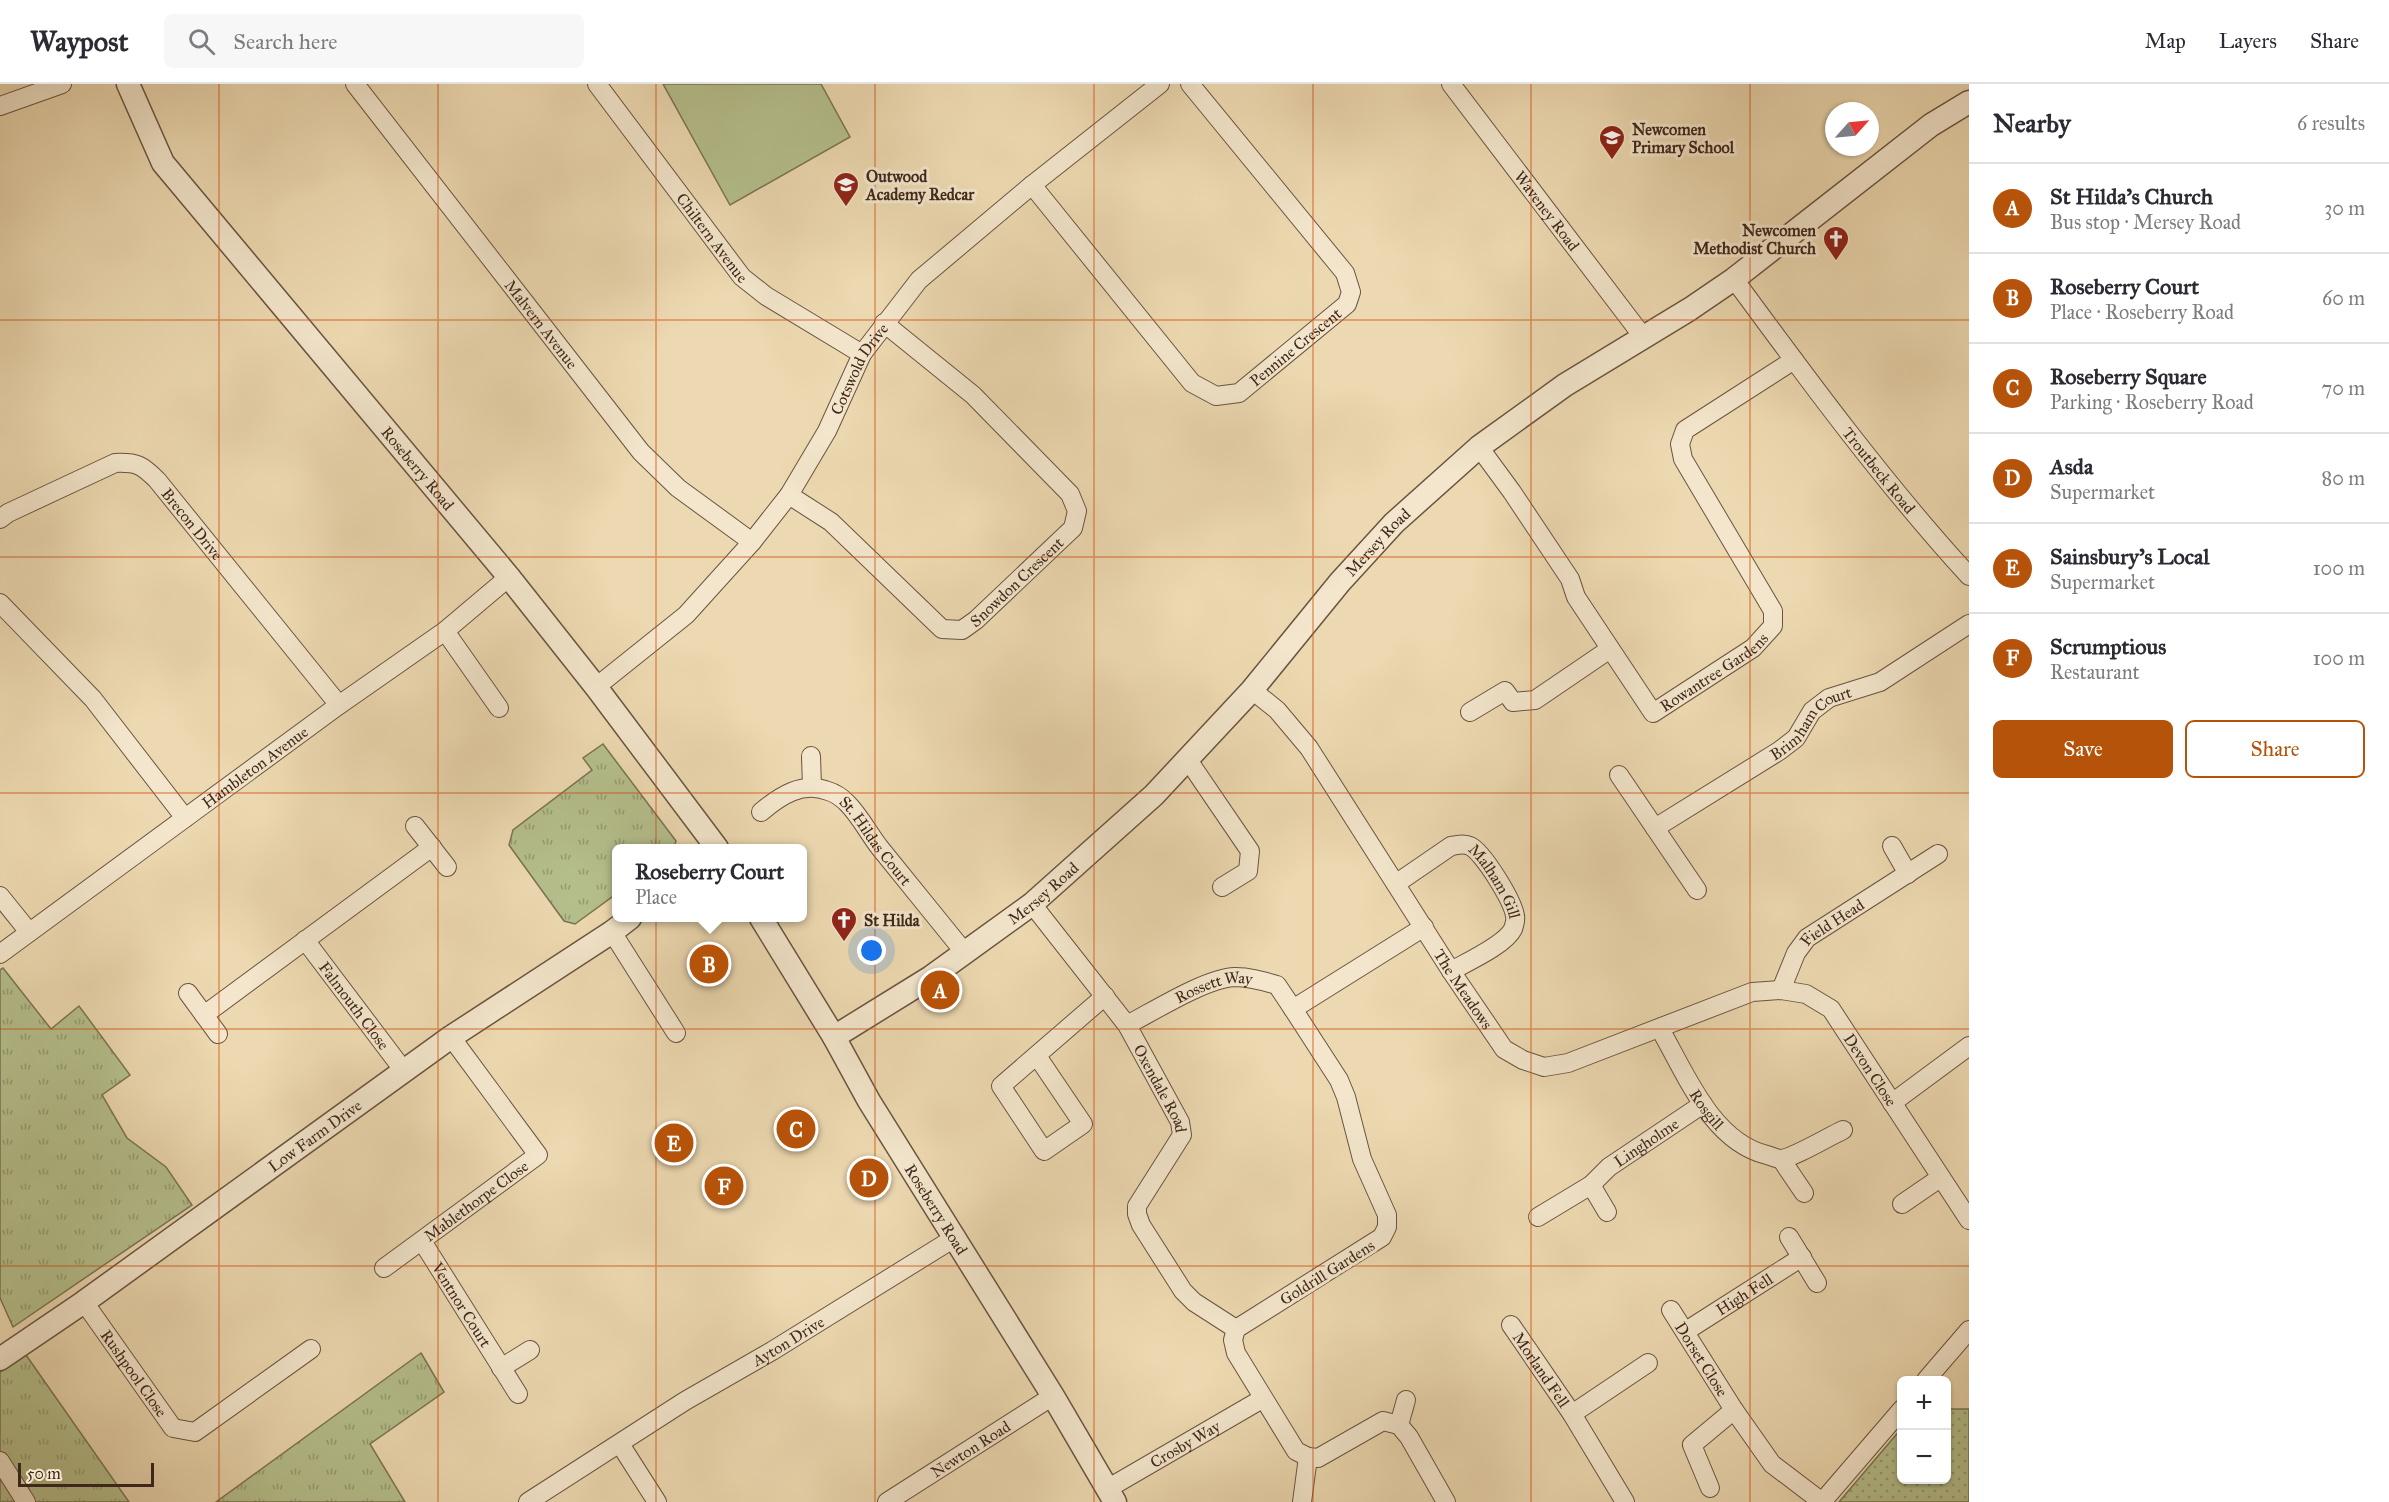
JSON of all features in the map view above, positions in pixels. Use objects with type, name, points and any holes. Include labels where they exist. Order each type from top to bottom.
[{"type":"street","points":[[0,106],[62,84]]},
{"type":"street","name":"Roseberry Road","points":[[128,84],[163,163],[509,577],[596,687],[713,844]]},
{"type":"street","name":"Malvern Avenue","points":[[355,84],[641,452],[678,488],[752,542]]},
{"type":"street","name":"Chiltern Avenue","points":[[597,84],[742,277],[766,296],[862,354]]},
{"type":"street","name":"Cotswold Drive","points":[[596,687],[686,615],[752,542],[789,495],[827,431],[862,354],[919,280],[1032,184],[1160,84]]},
{"type":"street","name":"Pennine Crescent","points":[[1032,184],[1192,383],[1216,396],[1239,393],[1347,304],[1351,291],[1345,273],[1190,84]]},
{"type":"street","name":"Waveney Road","points":[[1451,84],[1644,338]]},
{"type":"street","name":"Mersey Road","points":[[834,1037],[931,977],[1032,904],[1154,795],[1252,690],[1340,582],[1394,523],[1479,447],[1565,385],[1644,338],[1734,279],[1931,125],[1969,102]]},
{"type":"street","name":"Troutbeck Road","points":[[1734,279],[1923,525],[1969,576]]},
{"type":"street","name":"Snowdon Crescent","points":[[789,495],[831,522],[942,629],[962,630],[976,620],[1073,528],[1077,511],[1070,494],[973,395],[884,323]]},
{"type":"street","name":"Rowantree Gardens","points":[[1479,447],[1570,579],[1576,597],[1653,713],[1753,648],[1773,626],[1773,611],[1683,459],[1680,444],[1685,430],[1794,360]]},
{"type":"street","name":"Brecon Drive","points":[[0,519],[8,513],[115,464],[127,462],[142,466],[164,489],[339,705]]},
{"type":"street","name":"Hambleton Avenue","points":[[0,954],[339,705],[445,631],[509,577]]},
{"type":"street","points":[[0,603],[93,699],[185,818]]},
{"type":"street","name":"Brimham Court","points":[[1655,828],[1788,744],[1796,738],[1812,711],[1829,698],[1880,682],[1969,624]]},
{"type":"street","points":[[445,631],[499,708]]},
{"type":"street","points":[[1470,712],[1505,691],[1513,702],[1535,700],[1610,649]]},
{"type":"street","name":"The Meadows","points":[[1252,690],[1277,710],[1309,748],[1451,971],[1504,1049],[1523,1060],[1544,1067],[1568,1063],[1752,992],[1780,990]]},
{"type":"street","points":[[761,812],[787,793],[812,787],[811,756]]},
{"type":"street","points":[[1188,760],[1250,851],[1248,871],[1222,887]]},
{"type":"street","points":[[1619,775],[1696,890]]},
{"type":"street","name":"St. Hildas Court","points":[[812,787],[828,791],[848,804],[878,846],[965,953]]},
{"type":"street","points":[[415,826],[447,867]]},
{"type":"street","name":"Malham Gill","points":[[1397,883],[1452,846],[1461,844],[1471,846],[1482,856],[1516,917],[1514,928],[1507,938],[1451,971]]},
{"type":"street","points":[[1892,846],[1908,874]]},
{"type":"street","points":[[204,1015],[432,847]]},
{"type":"street","name":"Field Head","points":[[1780,990],[1796,952],[1807,938],[1938,854]]},
{"type":"street","points":[[0,896],[29,932]]},
{"type":"street","name":"Oxendale Road","points":[[1032,904],[1127,1025],[1180,1122],[1182,1135],[1137,1206],[1141,1225],[1183,1292],[1194,1302],[1236,1329]]},
{"type":"street","name":"Low Farm Drive","points":[[0,1359],[84,1302],[451,1037],[625,922]]},
{"type":"street","name":"Roseberry Road","points":[[763,922],[834,1037],[869,1101],[956,1238],[1111,1495]]},
{"type":"street","points":[[1293,1009],[1424,927]]},
{"type":"street","points":[[612,932],[676,1033]]},
{"type":"street","name":"Falmouth Close","points":[[305,940],[404,1071]]},
{"type":"street","name":"Rossett Way","points":[[1127,1025],[1178,998],[1232,977],[1248,977],[1277,985],[1293,1009]]},
{"type":"street","name":"Devon Close","points":[[1780,990],[1806,994],[1830,1009],[1969,1220]]},
{"type":"street","points":[[188,993],[218,1034]]},
{"type":"street","points":[[1037,1056],[1083,1124],[1044,1151],[1001,1086],[1105,996]]},
{"type":"street","name":"Goldrill Gardens","points":[[1236,1329],[1382,1237],[1387,1227],[1387,1215],[1362,1159],[1346,1097],[1339,1080],[1293,1009]]},
{"type":"street","name":"Rosgill","points":[[1660,1029],[1703,1104],[1717,1123],[1754,1152],[1781,1159]]},
{"type":"street","name":"Mablethorpe Close","points":[[384,1268],[538,1155],[451,1037]]},
{"type":"street","points":[[1892,1103],[1969,1046]]},
{"type":"street","name":"Lingholme","points":[[1538,1217],[1591,1185],[1609,1167],[1703,1104]]},
{"type":"street","points":[[1804,1193],[1781,1159],[1843,1130]]},
{"type":"street","points":[[1902,1204],[1940,1178]]},
{"type":"street","points":[[1591,1185],[1607,1212]]},
{"type":"street","points":[[1789,1237],[1817,1283]]},
{"type":"street","name":"Ayton Drive","points":[[528,1502],[685,1401],[772,1351],[956,1238]]},
{"type":"street","name":"Ventnor Court","points":[[422,1241],[518,1394]]},
{"type":"street","name":"High Fell","points":[[1686,1331],[1802,1257]]},
{"type":"street","name":"Rushpool Close","points":[[84,1302],[173,1428],[195,1432],[311,1349]]},
{"type":"street","name":"Dorset Close","points":[[1671,1310],[1734,1410],[1772,1464],[1822,1502]]},
{"type":"street","name":"Morland Fell","points":[[1511,1325],[1572,1414],[1625,1502]]},
{"type":"street","points":[[1236,1329],[1233,1340],[1236,1353],[1262,1399],[1296,1451],[1308,1457],[1318,1458],[1328,1455],[1383,1421],[1399,1425],[1446,1502]]},
{"type":"street","points":[[1929,1376],[1969,1330]]},
{"type":"street","points":[[501,1368],[530,1350]]},
{"type":"street","name":"Morland Fell","points":[[1572,1414],[1648,1363]]},
{"type":"street","name":"Newton Road","points":[[887,1502],[1053,1396]]},
{"type":"street","name":"Crosby Way","points":[[1111,1495],[1262,1399]]},
{"type":"street","points":[[1399,1425],[1406,1400]]},
{"type":"street","name":"Dorset Close","points":[[1710,1488],[1692,1445],[1734,1410]]},
{"type":"street","points":[[1822,1502],[1897,1415]]},
{"type":"street","points":[[620,1444],[657,1502]]},
{"type":"street","points":[[1302,1502],[1308,1457]]},
{"type":"street","points":[[0,1461],[26,1502]]},
{"type":"green space","points":[[663,84],[821,84],[850,137],[730,205]]},
{"type":"green space","points":[[603,744],[676,841],[675,844],[612,844],[612,897],[575,924],[564,921],[509,845],[513,830],[592,770],[583,758]]},
{"type":"green space","points":[[3,968],[51,1029],[79,1006],[130,1075],[102,1095],[127,1138],[166,1167],[192,1205],[13,1327],[0,1298],[0,970]]},
{"type":"green space","points":[[421,1353],[444,1392],[370,1444],[405,1502],[216,1502]]},
{"type":"green space","points":[[26,1355],[129,1502],[0,1502],[0,1372]]},
{"type":"green space","points":[[1951,1409],[1969,1409],[1969,1502],[1839,1502],[1897,1434],[1897,1484],[1951,1484]]},
{"type":"place","name":"Newcomen Primary School","points":[[1612,161]]},
{"type":"place","name":"Outwood Academy Redcar","points":[[846,208]]},
{"type":"place","name":"Newcomen Methodist Church","points":[[1836,262]]},
{"type":"place","name":"St Hilda","points":[[844,943]]},
{"type":"place","name":"Roseberry Court","points":[[709,964]]},
{"type":"place","name":"St Hilda's Church","points":[[940,990]]},
{"type":"place","name":"Roseberry Square","points":[[796,1129]]},
{"type":"place","name":"Sainsbury's Local","points":[[674,1143]]},
{"type":"place","name":"Asda","points":[[869,1178]]},
{"type":"place","name":"Scrumptious","points":[[724,1186]]}]
